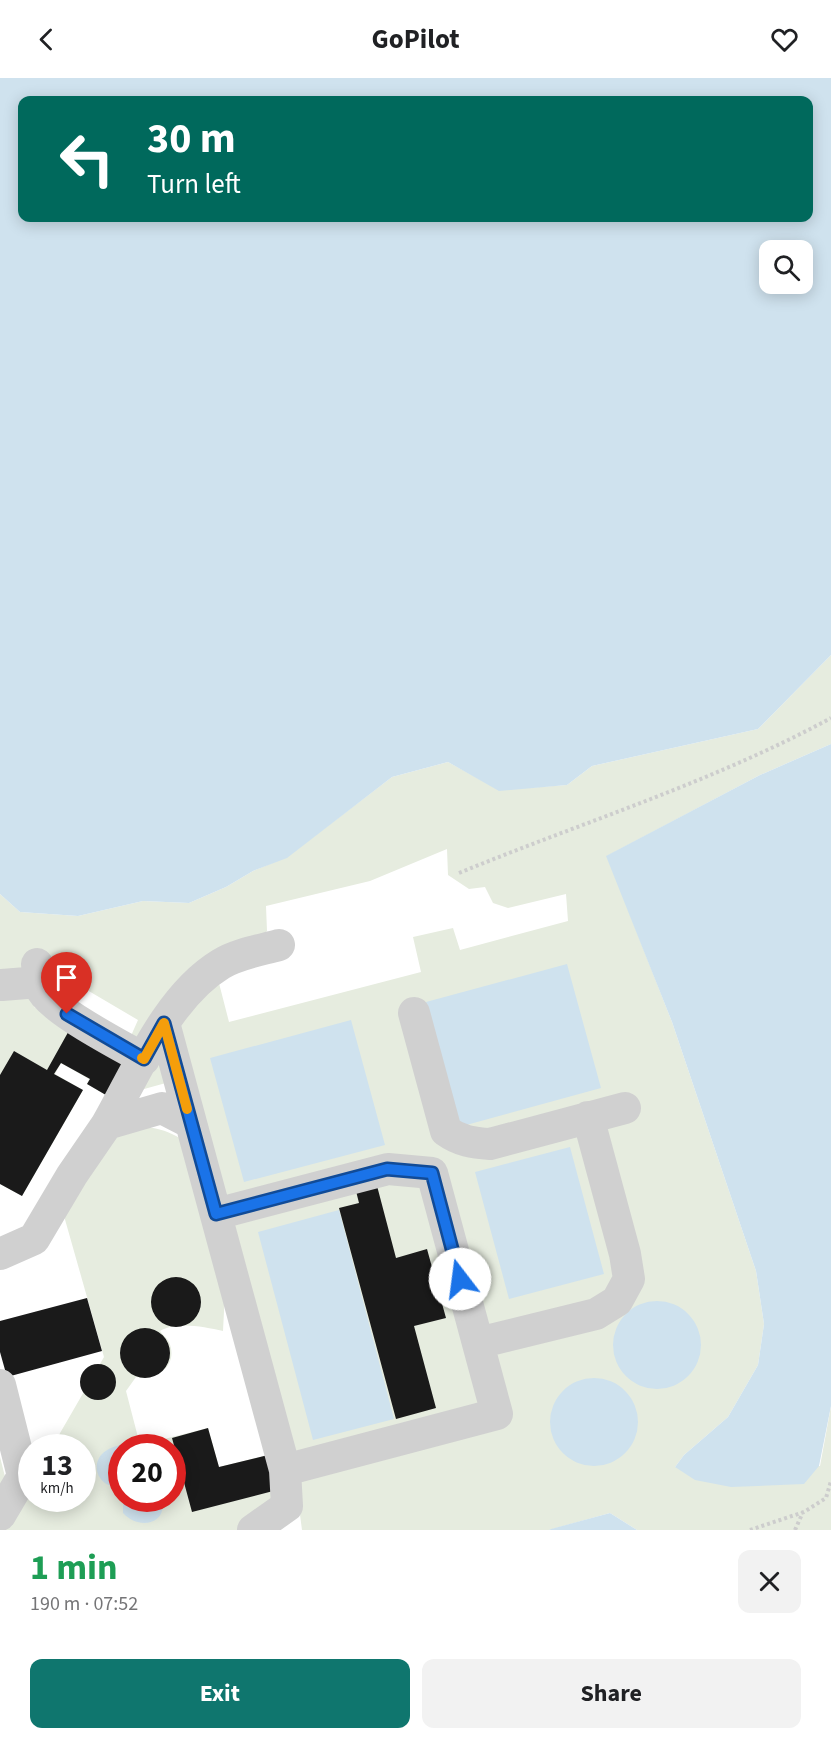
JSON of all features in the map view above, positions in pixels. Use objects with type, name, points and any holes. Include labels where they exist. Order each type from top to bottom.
[{"type":"lane","points":[[0,1254],[34,1239],[106,1124],[164,1023],[187,990],[223,963],[279,945]]},
{"type":"lane","points":[[2,985],[38,973],[40,987],[48,999],[67,1014],[144,1059]]},
{"type":"lane","points":[[414,1014],[446,1131],[456,1137],[472,1143],[490,1144],[625,1108]]},
{"type":"lane","points":[[164,1023],[285,1470],[287,1506],[253,1530]]},
{"type":"lane","points":[[106,1124],[162,1108],[191,1123]]},
{"type":"lane","points":[[478,1343],[596,1314],[617,1301],[629,1280],[625,1254],[588,1117]]},
{"type":"lane","points":[[216,1214],[387,1169],[432,1173],[478,1343],[497,1414],[285,1470]]},
{"type":"lane","points":[[0,1385],[22,1476],[0,1515]]},
{"type":"path","points":[[459,873],[707,775],[796,737],[831,718]]},
{"type":"path","points":[[750,1530],[804,1512],[826,1498],[831,1481]]},
{"type":"path","points":[[826,1498],[831,1500]]},
{"type":"path","points":[[795,1530],[804,1512]]},
{"type":"shaded area","points":[[831,655],[831,744],[760,775],[607,856],[672,1022],[756,1271],[764,1324],[758,1365],[728,1417],[684,1455],[675,1467],[820,1466],[831,1406],[831,1530],[637,1530],[610,1513],[549,1530],[302,1530],[299,1507],[245,1530],[0,1530],[0,1457],[14,1512],[18,1505],[18,1512],[96,1512],[96,1434],[60,1434],[104,1357],[64,1216],[119,1126],[153,1128],[168,1132],[185,1141],[173,1081],[137,1091],[130,1038],[138,1020],[65,977],[59,988],[47,985],[34,1007],[71,1027],[111,1098],[87,1084],[89,1079],[61,1063],[55,1074],[83,1090],[22,1196],[0,1184],[0,894],[20,912],[78,916],[143,901],[189,903],[287,857],[392,777],[448,762],[499,790],[567,785],[592,766],[758,729]],"holes":[[[447,849],[448,875],[469,889],[485,887],[493,903],[508,908],[566,894],[568,921],[460,950],[453,928],[413,937],[421,972],[229,1022],[212,956],[249,946],[267,931],[266,906],[370,881]],[[225,1292],[268,1455],[219,1467],[208,1428],[184,1434],[186,1434],[186,1512],[108,1512],[108,1434],[137,1434],[126,1391],[136,1377],[144,1378],[158,1374],[168,1364],[171,1350],[168,1341],[160,1331],[174,1326],[223,1331]]]},
{"type":"water","points":[[0,78],[831,78],[831,655],[758,729],[592,766],[567,785],[499,791],[448,762],[392,777],[287,858],[253,871],[226,887],[189,903],[143,901],[78,916],[20,912],[0,894]]},
{"type":"water","points":[[831,744],[831,1406],[819,1466],[804,1484],[731,1487],[695,1480],[675,1467],[684,1455],[728,1417],[758,1365],[764,1324],[756,1271],[672,1022],[606,856],[760,775]]},
{"type":"water","points":[[567,964],[601,1088],[459,1127],[426,1002]]},
{"type":"water","points":[[351,1020],[385,1145],[244,1182],[210,1058]]},
{"type":"water","points":[[570,1147],[604,1274],[509,1299],[475,1172]]},
{"type":"water","points":[[339,1210],[394,1419],[313,1440],[258,1232]]},
{"type":"water","points":[[657,1301],[682,1308],[694,1320],[701,1345],[694,1370],[682,1382],[657,1389],[632,1382],[620,1370],[613,1345],[620,1320],[632,1308]]},
{"type":"water","points":[[594,1378],[611,1381],[625,1391],[635,1405],[638,1422],[635,1439],[625,1453],[611,1463],[594,1466],[577,1463],[563,1453],[553,1439],[550,1422],[553,1405],[563,1391],[577,1381]]},
{"type":"water","points":[[108,1450],[108,1484],[100,1478],[97,1470],[97,1463],[101,1455]]},
{"type":"water","points":[[162,1512],[156,1519],[144,1523],[136,1522],[123,1513]]},
{"type":"water","points":[[610,1513],[637,1530],[549,1530],[551,1529]]},
{"type":"building","points":[[71,1027],[128,1068],[111,1098],[87,1084],[90,1079],[61,1063],[54,1074],[83,1090],[22,1196],[0,1184],[0,1075],[14,1051],[47,1070]]},
{"type":"building","points":[[376,1182],[396,1258],[427,1249],[446,1318],[414,1326],[436,1408],[396,1419],[339,1208],[359,1203],[355,1187]]},
{"type":"building","points":[[171,1277],[181,1277],[194,1284],[201,1297],[201,1307],[194,1320],[181,1327],[171,1327],[162,1323],[155,1316],[151,1307],[151,1297],[155,1288],[162,1281]]},
{"type":"building","points":[[87,1298],[102,1351],[7,1377],[0,1352],[0,1321]]},
{"type":"building","points":[[140,1328],[150,1328],[163,1335],[170,1348],[170,1358],[163,1371],[150,1378],[140,1378],[131,1374],[124,1367],[120,1358],[120,1348],[124,1339],[131,1332]]},
{"type":"building","points":[[98,1364],[111,1369],[116,1382],[111,1395],[98,1400],[85,1395],[80,1382],[85,1369]]},
{"type":"building","points":[[208,1428],[219,1467],[268,1455],[277,1490],[192,1512],[186,1490],[186,1434]]},
{"type":"slow traffic","points":[[142,1058],[144,1059],[164,1023],[187,1109]]},
{"type":"route","points":[[67,1014],[144,1059],[164,1023],[216,1214],[387,1169],[432,1173],[460,1279]]}]
